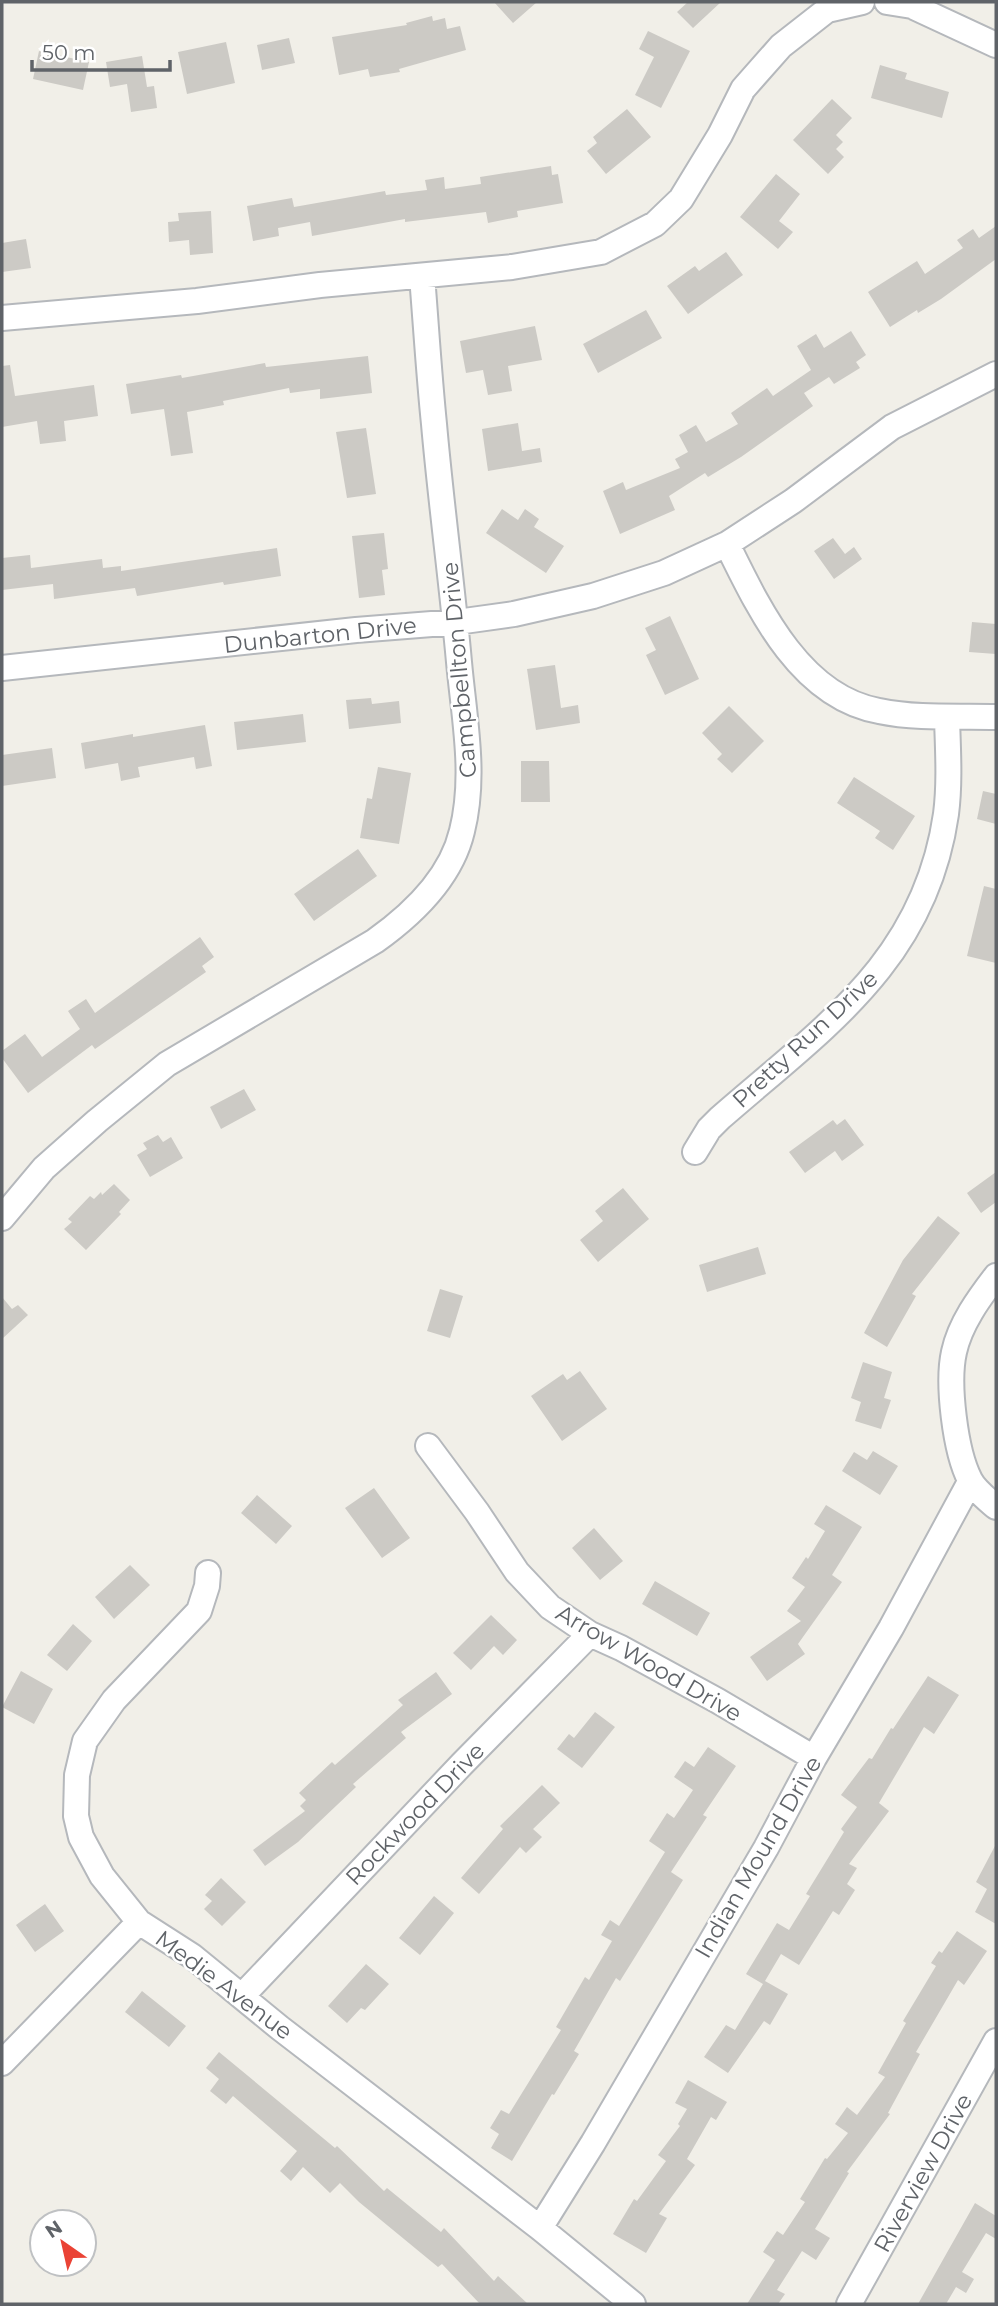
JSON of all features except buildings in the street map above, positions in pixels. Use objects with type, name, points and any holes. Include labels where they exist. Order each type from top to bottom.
[{"type":"street","points":[[2,318],[197,301],[320,285],[512,267],[601,252],[655,224],[681,199],[696,177],[743,89],[781,46],[827,10],[862,2]]},
{"type":"street","points":[[887,2],[912,6],[996,45]]},
{"type":"street","name":"Campbellton Drive","points":[[2,1218],[44,1168],[167,1064],[375,941],[412,912],[441,876],[462,832],[470,785],[457,622],[436,448],[422,276]]},
{"type":"street","name":"Dunbarton Drive","points":[[2,668],[356,630],[457,622],[514,614],[593,596],[664,573],[727,544],[793,501],[892,427],[996,374]]},
{"type":"street","points":[[727,544],[752,594],[797,662],[818,682],[842,699],[879,711],[947,719],[996,717]]},
{"type":"street","name":"Pretty Run Drive","points":[[695,1153],[709,1129],[720,1118],[854,999],[883,966],[913,921],[933,873],[946,814],[949,784],[947,719]]},
{"type":"street","points":[[996,1276],[962,1327],[954,1353],[954,1417],[959,1447],[970,1482],[996,1507]]},
{"type":"street","name":"Arrow Wood Drive","points":[[428,1446],[533,1590],[570,1622],[718,1701],[814,1758]]},
{"type":"street","name":"Indian Mound Drive","points":[[540,2228],[759,1860],[814,1758],[891,1628],[970,1482]]},
{"type":"street","name":"Medie Avenue","points":[[208,1573],[199,1611],[114,1700],[85,1741],[80,1754],[76,1796],[81,1837],[102,1876],[139,1922],[192,1956],[633,2304]]},
{"type":"street","name":"Rockwood Drive","points":[[242,1996],[462,1764],[590,1634]]},
{"type":"street","points":[[2,2063],[139,1922]]},
{"type":"street","name":"Riverview Drive","points":[[849,2304],[996,2041]]}]
